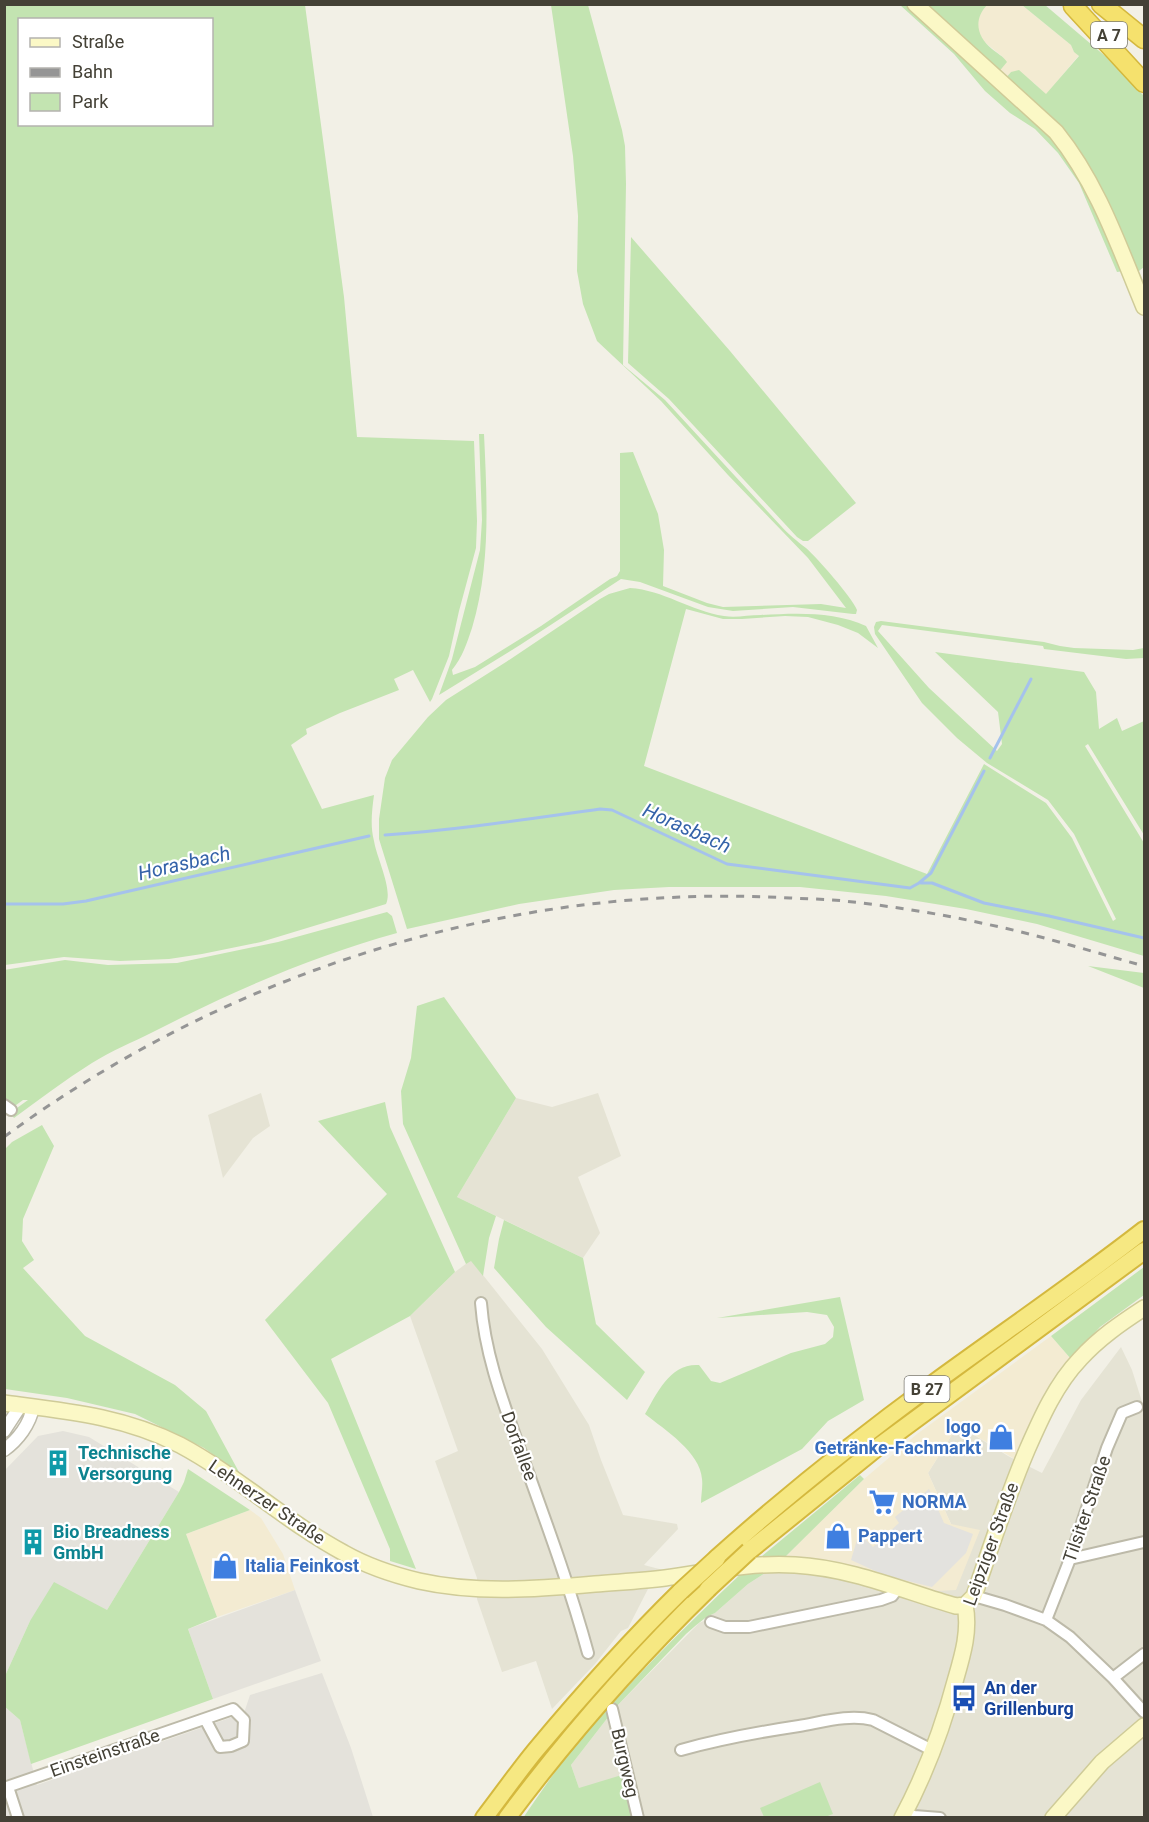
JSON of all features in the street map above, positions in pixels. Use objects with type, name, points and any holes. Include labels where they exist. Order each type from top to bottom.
[{"type":"highway","name":"A 7","points":[[1101,4],[1144,39]]},
{"type":"highway","name":"A 7","points":[[1072,5],[1144,63]]},
{"type":"highway","points":[[1072,5],[1144,83]]},
{"type":"highway","name":"B 27","points":[[484,1818],[576,1703],[681,1591],[717,1558],[794,1491],[853,1445],[1144,1230]]},
{"type":"highway","name":"B 27","points":[[507,1818],[543,1769],[595,1707],[673,1623],[749,1551],[874,1450],[1144,1251]]},
{"type":"main road","points":[[915,4],[1056,132],[1069,148],[1108,219],[1144,307]]},
{"type":"main road","name":"Leipziger Straße","points":[[904,1815],[934,1750],[946,1716],[964,1649],[969,1601],[1011,1488],[1047,1406],[1078,1360],[1108,1332],[1144,1308]]},
{"type":"main road","name":"Lehnerzer Straße","points":[[4,1403],[105,1417],[130,1424],[200,1456],[343,1553],[389,1572],[427,1582],[512,1590],[663,1578],[754,1565],[794,1565],[848,1574],[956,1606],[969,1601]]},
{"type":"main road","points":[[1053,1818],[1102,1762],[1144,1726]]},
{"type":"street","name":"Dorfallee","points":[[481,1303],[483,1331],[499,1391],[567,1587]]},
{"type":"street","points":[[4,1431],[27,1406],[32,1414],[27,1425],[4,1450]]},
{"type":"street","name":"Tilsiter Straße","points":[[1046,1620],[1070,1559],[1107,1448],[1122,1413],[1137,1407]]},
{"type":"street","points":[[1070,1559],[1144,1542]]},
{"type":"street","points":[[567,1587],[576,1609],[588,1653]]},
{"type":"street","points":[[711,1622],[749,1628],[881,1600],[892,1596],[898,1588]]},
{"type":"street","points":[[969,1601],[1005,1605],[1046,1620],[1070,1637],[1113,1678],[1144,1712]]},
{"type":"street","points":[[1113,1678],[1144,1654]]},
{"type":"street","name":"Burgweg","points":[[612,1709],[638,1818]]},
{"type":"street","points":[[681,1750],[719,1739],[862,1717],[873,1720],[934,1750]]},
{"type":"street","name":"Einsteinstraße","points":[[6,1787],[206,1719]]},
{"type":"street","points":[[6,1787],[18,1818]]},
{"type":"street","points":[[904,1815],[940,1818]]},
{"type":"shaded area","points":[[987,5],[1022,5],[1071,45],[1074,52],[1079,55],[1046,95],[1034,83],[1011,72],[1004,80],[997,74],[1003,57],[982,40],[977,27],[982,10]]},
{"type":"shaded area","points":[[261,1093],[270,1126],[253,1138],[223,1178],[208,1115]]},
{"type":"shaded area","points":[[598,1093],[621,1156],[578,1177],[600,1233],[583,1258],[457,1197],[516,1098],[552,1107]]},
{"type":"shaded area","points":[[471,1260],[542,1349],[589,1425],[623,1515],[677,1524],[678,1529],[644,1565],[663,1570],[648,1589],[628,1628],[621,1631],[595,1664],[552,1709],[536,1661],[502,1672],[477,1599],[477,1578],[435,1461],[458,1451],[410,1316],[455,1272]]},
{"type":"shaded area","points":[[1051,1336],[1071,1359],[1018,1461],[958,1425],[928,1473],[951,1524],[980,1530],[956,1590],[938,1591],[828,1563],[784,1558],[864,1479],[917,1434]]},
{"type":"shaded area","points":[[1121,1347],[1132,1370],[1144,1408],[1144,1817],[642,1817],[579,1788],[571,1765],[616,1707],[699,1623],[715,1613],[748,1584],[770,1570],[951,1524],[928,1473],[958,1425],[1008,1456],[1042,1473],[1081,1400]]},
{"type":"shaded area","points":[[63,1431],[89,1437],[179,1492],[107,1610],[30,1621],[5,1676],[5,1470],[38,1436]]},
{"type":"shaded area","points":[[929,1489],[944,1523],[973,1534],[966,1553],[932,1587],[884,1575],[851,1560],[859,1533],[873,1547],[899,1523],[895,1517]]},
{"type":"shaded area","points":[[250,1510],[261,1518],[283,1554],[295,1590],[217,1617],[186,1534]]},
{"type":"shaded area","points":[[295,1590],[321,1661],[213,1699],[188,1629]]},
{"type":"shaded area","points":[[322,1673],[351,1748],[373,1817],[5,1817],[4,1706],[20,1720],[37,1785],[244,1713],[250,1695]]},
{"type":"green space","points":[[5,4],[305,5],[344,297],[357,437],[474,441],[476,548],[449,656],[432,699],[430,702],[413,670],[394,679],[399,690],[306,729],[307,734],[291,745],[322,809],[374,795],[372,830],[388,890],[388,898],[386,904],[261,942],[202,954],[169,959],[120,961],[64,957],[5,965]]},
{"type":"green space","points":[[551,5],[588,5],[622,130],[625,146],[626,184],[623,365],[665,400],[784,529],[818,560],[857,610],[856,614],[793,607],[733,611],[708,607],[640,582],[621,579],[439,695],[452,659],[480,550],[482,520],[479,434],[484,434],[487,507],[485,556],[472,628],[466,645],[452,670],[453,675],[475,667],[617,576],[620,571],[620,453],[633,452],[658,514],[664,550],[663,586],[723,607],[821,604],[846,608],[808,558],[661,401],[597,341],[583,304],[577,271],[578,216],[573,156]]},
{"type":"green space","points":[[900,5],[909,5],[1045,127],[1069,156],[1124,271],[1117,272],[1079,183],[1058,153],[1035,129],[1010,113],[985,91],[954,54]]},
{"type":"green space","points":[[922,5],[987,5],[978,22],[980,34],[987,44],[1007,62],[997,74]]},
{"type":"green space","points":[[1022,5],[1045,5],[1105,56],[1144,96],[1144,267],[1139,271],[1135,271],[1091,176],[1004,80],[1011,72],[1019,70],[1046,94],[1079,56],[1071,45]]},
{"type":"green space","points":[[631,237],[730,351],[856,503],[808,541],[797,537],[669,399],[628,363]]},
{"type":"green space","points":[[630,588],[654,593],[724,616],[828,615],[854,621],[866,626],[878,648],[858,633],[808,617],[723,619],[686,609],[644,766],[927,874],[984,764],[1046,803],[1072,838],[1113,921],[1116,919],[1074,834],[1048,800],[987,763],[957,738],[922,703],[875,634],[874,627],[876,622],[881,621],[1074,648],[1133,650],[1144,648],[1144,658],[1126,659],[882,625],[878,631],[929,688],[997,751],[1002,744],[998,712],[935,652],[1084,672],[1096,692],[1099,729],[1117,718],[1122,731],[1144,721],[1144,835],[1088,744],[1085,746],[1144,843],[1144,956],[1037,924],[966,909],[886,896],[800,887],[669,887],[614,890],[519,904],[407,929],[379,839],[379,819],[385,778],[392,760],[428,717],[446,700],[600,599]]},
{"type":"green space","points":[[387,912],[392,916],[397,933],[303,964],[213,1003],[99,1059],[14,1118],[10,1113],[28,1100],[23,1100],[12,1108],[5,1102],[4,970],[65,960],[108,965],[177,963],[278,942]]},
{"type":"green space","points":[[1088,966],[1144,973],[1144,988]]},
{"type":"green space","points":[[444,997],[516,1098],[457,1197],[496,1216],[489,1238],[483,1276],[471,1261],[466,1264],[403,1124],[401,1091],[411,1058],[417,1006]]},
{"type":"green space","points":[[385,1102],[390,1127],[455,1272],[410,1316],[331,1359],[416,1569],[390,1561],[390,1549],[328,1403],[265,1320],[387,1194],[318,1121]]},
{"type":"green space","points":[[42,1125],[54,1146],[23,1219],[22,1241],[34,1260],[23,1268],[85,1336],[175,1385],[206,1411],[240,1474],[204,1448],[135,1414],[67,1398],[5,1389],[5,1149],[12,1142]]},
{"type":"green space","points":[[504,1220],[583,1258],[596,1324],[645,1372],[627,1400],[546,1327],[494,1268]]},
{"type":"green space","points":[[1144,1267],[1144,1295],[1100,1327],[1071,1359],[1051,1336]]},
{"type":"green space","points":[[840,1297],[864,1400],[828,1421],[802,1449],[701,1503],[702,1479],[695,1460],[680,1442],[645,1414],[660,1389],[672,1374],[689,1366],[699,1365],[711,1381],[720,1383],[791,1353],[825,1344],[833,1337],[834,1327],[827,1315],[807,1312],[717,1318]]},
{"type":"green space","points":[[188,1469],[250,1510],[186,1534],[217,1617],[188,1629],[213,1699],[31,1764],[20,1720],[4,1706],[5,1676],[30,1621],[54,1582],[107,1610],[179,1492]]},
{"type":"green space","points":[[860,1475],[864,1479],[784,1558],[756,1561]]},
{"type":"green space","points":[[770,1570],[748,1584],[715,1613],[686,1634],[616,1707],[571,1765],[579,1788],[625,1774],[635,1817],[523,1818],[563,1761],[584,1736],[673,1640],[744,1571]]},
{"type":"green space","points":[[820,1782],[833,1814],[825,1817],[764,1817],[760,1808]]},
{"type":"waterway","name":"Horasbach","points":[[990,758],[1031,679]]},
{"type":"waterway","name":"Horasbach","points":[[385,835],[600,809],[612,810],[727,864],[910,888],[931,873],[984,771]]},
{"type":"waterway","name":"Horasbach","points":[[4,904],[63,904],[86,901],[369,836]]},
{"type":"waterway","points":[[921,883],[932,883],[984,903],[1144,938]]},
{"type":"railway","points":[[4,1137],[91,1078],[183,1027],[278,984],[377,949],[478,923],[581,905],[685,897],[844,901],[930,913],[1002,927],[1144,966]]},
{"type":"place","name":"logo Getränke-Fachmarkt","points":[[1001,1437]]},
{"type":"place","name":"Technische Versorgung","points":[[58,1463]]},
{"type":"place","name":"NORMA","points":[[882,1502]]},
{"type":"place","name":"Pappert","points":[[838,1536]]},
{"type":"place","name":"Bio Breadness GmbH","points":[[33,1542]]},
{"type":"place","name":"Italia Feinkost","points":[[225,1566]]},
{"type":"place","name":"An der Grillenburg","points":[[964,1698]]}]
